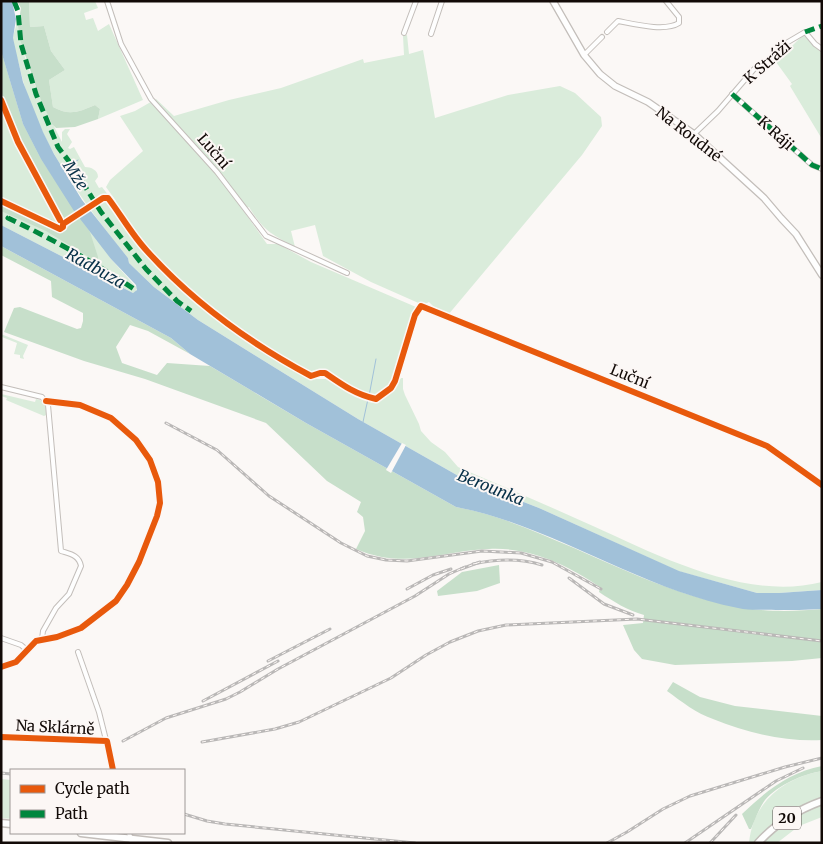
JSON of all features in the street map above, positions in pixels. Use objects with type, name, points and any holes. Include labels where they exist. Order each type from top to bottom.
[{"type":"main road","name":"20","points":[[758,843],[770,830],[786,818],[822,801]]},
{"type":"main road","points":[[91,834],[168,843]]},
{"type":"street","name":"Luční","points":[[107,1],[121,44],[151,99],[217,172],[266,236],[347,273]]},
{"type":"street","points":[[404,33],[416,1]]},
{"type":"street","points":[[431,34],[442,1]]},
{"type":"street","name":"Na Roudné","points":[[553,1],[584,55],[600,74],[614,86],[648,102],[694,134],[764,198],[796,234],[822,274]]},
{"type":"street","points":[[606,32],[618,21],[652,27],[675,26],[679,23],[679,17],[666,1]]},
{"type":"street","name":"K Stráži","points":[[694,134],[718,111],[755,68],[770,61],[788,42],[799,34],[805,32],[822,49]]},
{"type":"street","points":[[584,55],[602,37]]},
{"type":"street","name":"K Ráji","points":[[732,94],[812,165],[822,169]]},
{"type":"street","points":[[1,387],[42,397],[46,400],[80,405],[111,418],[136,440],[150,460],[158,482],[160,503],[157,516],[138,562],[127,585],[116,601],[81,628],[57,638],[36,641],[16,662],[1,668]]},
{"type":"street","points":[[42,639],[43,631],[56,608],[69,594],[81,566],[75,555],[61,551],[46,400]]},
{"type":"street","points":[[1,638],[21,645],[28,651]]},
{"type":"street","points":[[78,652],[99,712],[112,764]]},
{"type":"street","name":"Na Sklárně","points":[[1,737],[107,741]]},
{"type":"green space","points":[[17,1],[29,1],[30,27],[44,26],[51,51],[65,70],[49,80],[53,107],[59,110],[74,112],[95,105],[100,109],[98,119],[75,127],[56,128],[52,124],[38,93],[19,37],[18,26],[21,8]]},
{"type":"green space","points":[[29,1],[95,1],[98,8],[84,13],[86,20],[93,18],[98,31],[109,24],[143,100],[98,119],[100,109],[95,105],[74,112],[59,110],[53,107],[49,80],[65,70],[51,51],[44,26],[30,27]]},
{"type":"green space","points":[[17,20],[23,52],[41,98],[62,142],[62,132],[65,129],[70,129],[67,134],[72,142],[68,148],[74,147],[85,167],[92,168],[97,172],[98,177],[95,181],[99,188],[102,187],[109,196],[99,199],[100,201],[105,198],[109,200],[143,248],[176,282],[218,319],[257,349],[312,379],[329,379],[360,397],[378,401],[387,396],[395,388],[399,380],[403,378],[405,395],[421,431],[431,442],[445,452],[458,467],[669,560],[730,580],[761,585],[792,586],[822,582],[822,590],[757,593],[678,571],[539,508],[462,478],[358,419],[198,320],[154,287],[129,263],[128,258],[94,215],[63,169],[38,121],[28,95],[13,42]]},
{"type":"green space","points":[[407,35],[409,54],[423,50],[435,118],[508,95],[560,86],[575,93],[601,117],[602,126],[582,155],[448,315],[436,309],[429,302],[423,305],[371,282],[323,256],[315,225],[291,231],[295,247],[268,231],[249,207],[243,210],[267,244],[278,244],[311,262],[416,307],[390,387],[386,392],[374,396],[360,393],[326,372],[321,371],[312,375],[267,349],[179,281],[146,248],[115,204],[116,201],[106,187],[110,180],[143,151],[120,116],[135,111],[156,99],[174,116],[229,100],[281,88],[363,59],[364,63],[404,55],[403,36]]},
{"type":"green space","points":[[803,35],[822,51],[822,139],[790,86],[792,84],[776,62]]},
{"type":"green space","points":[[1,51],[23,124],[111,259],[137,288],[136,292],[133,293],[1,225]]},
{"type":"green space","points":[[1,51],[23,124],[41,159],[90,232],[98,257],[95,261],[46,231],[1,211],[1,197],[44,219],[51,219],[53,221],[51,228],[59,232],[71,224],[68,220],[61,217],[45,190],[22,148],[9,119],[2,92]]},
{"type":"green space","points":[[1,246],[171,338],[190,354],[148,331],[130,325],[116,347],[122,363],[157,375],[167,363],[210,366],[306,423],[456,507],[516,524],[662,585],[708,600],[753,609],[788,611],[822,609],[822,658],[792,661],[675,665],[642,659],[634,650],[623,625],[643,623],[644,615],[615,602],[599,592],[600,587],[561,564],[533,554],[504,549],[471,550],[406,559],[374,555],[356,549],[365,531],[363,517],[357,512],[361,502],[327,481],[266,423],[145,379],[84,361],[4,332],[14,308],[20,307],[77,329],[81,328],[83,313],[52,297],[51,281],[1,255]]},
{"type":"green space","points":[[1,334],[28,345],[23,356],[24,359],[20,358],[20,355],[14,354],[17,343],[2,337],[1,343]]},
{"type":"green space","points":[[1,394],[35,402],[36,399],[39,400],[44,404],[46,415],[44,416],[6,400],[7,398],[1,396]]},
{"type":"green space","points":[[499,565],[500,583],[477,591],[438,596],[437,591],[462,572]]},
{"type":"green space","points":[[673,682],[700,697],[735,706],[822,716],[822,740],[795,740],[767,736],[707,717],[667,691]]},
{"type":"green space","points":[[822,766],[822,771],[791,781],[770,795],[763,803],[751,829],[749,829],[742,814],[760,798],[788,778]]},
{"type":"green space","points":[[822,771],[822,817],[799,826],[777,843],[749,843],[757,815],[772,794],[795,779]]},
{"type":"green space","points":[[1,779],[10,780],[10,819],[1,818]]},
{"type":"water","points":[[1,1],[12,1],[16,19],[13,38],[23,82],[43,132],[82,200],[128,258],[129,263],[154,287],[198,320],[358,419],[462,478],[539,508],[679,571],[757,593],[822,590],[822,609],[748,609],[701,599],[631,573],[527,528],[492,516],[456,507],[306,423],[190,354],[171,338],[1,246],[1,225],[133,293],[137,290],[136,285],[111,259],[74,211],[41,159],[23,124],[1,51]]},
{"type":"pier","points":[[402,443],[406,445],[391,473],[386,470]]},
{"type":"waterway","points":[[369,396],[376,359]]},
{"type":"waterway","points":[[363,422],[368,399]]},
{"type":"tunnel","points":[[112,764],[113,769]]},
{"type":"railway","points":[[166,423],[217,450],[269,496],[341,543],[367,556],[386,560],[407,561],[482,551],[521,553],[552,562],[601,589]]},
{"type":"railway","points":[[473,564],[508,560],[542,565]]},
{"type":"railway","points":[[461,569],[480,562]]},
{"type":"railway","points":[[123,741],[166,718],[226,699],[240,692],[278,669],[415,596],[449,574],[465,567]]},
{"type":"railway","points":[[407,589],[433,575],[451,569]]},
{"type":"railway","points":[[569,578],[604,604],[633,615]]},
{"type":"railway","points":[[202,742],[275,729],[299,722],[391,678],[450,642],[478,631],[506,625],[637,619],[822,641]]},
{"type":"railway","points":[[268,661],[330,629]]},
{"type":"railway","points":[[203,701],[278,661]]},
{"type":"railway","points":[[607,843],[663,809],[690,796],[785,767],[822,758]]},
{"type":"railway","points":[[685,843],[776,781],[803,768]]},
{"type":"railway","points":[[1,773],[10,774]]},
{"type":"railway","points":[[185,814],[225,824],[415,843]]},
{"type":"railway","points":[[710,843],[736,815]]},
{"type":"marked path","points":[[14,1],[18,11],[21,44],[36,94],[58,147],[101,212],[146,269],[177,301],[191,311]]},
{"type":"marked path","points":[[805,32],[822,26]]},
{"type":"marked path","points":[[732,94],[812,165],[822,169]]},
{"type":"marked path","points":[[9,217],[88,260],[134,289]]},
{"type":"cycle path","points":[[1,100],[18,142],[60,220]]},
{"type":"cycle path","points":[[1,201],[60,229],[63,227],[63,224],[103,198],[108,198],[147,251],[203,305],[245,336],[289,364],[311,376],[325,373],[362,395],[376,399],[391,388],[395,381],[415,315],[421,306],[767,446],[822,485]]},
{"type":"cycle path","points":[[1,667],[16,662],[36,641],[57,637],[81,628],[116,601],[139,562],[157,516],[160,503],[158,482],[150,460],[136,440],[111,418],[80,405],[46,401]]},
{"type":"cycle path","points":[[1,737],[107,741],[113,769]]},
{"type":"water label","name":"Mže","points":[[76,175]]},
{"type":"water label","name":"Radbuza","points":[[96,268]]},
{"type":"water label","name":"Berounka","points":[[491,487]]}]
